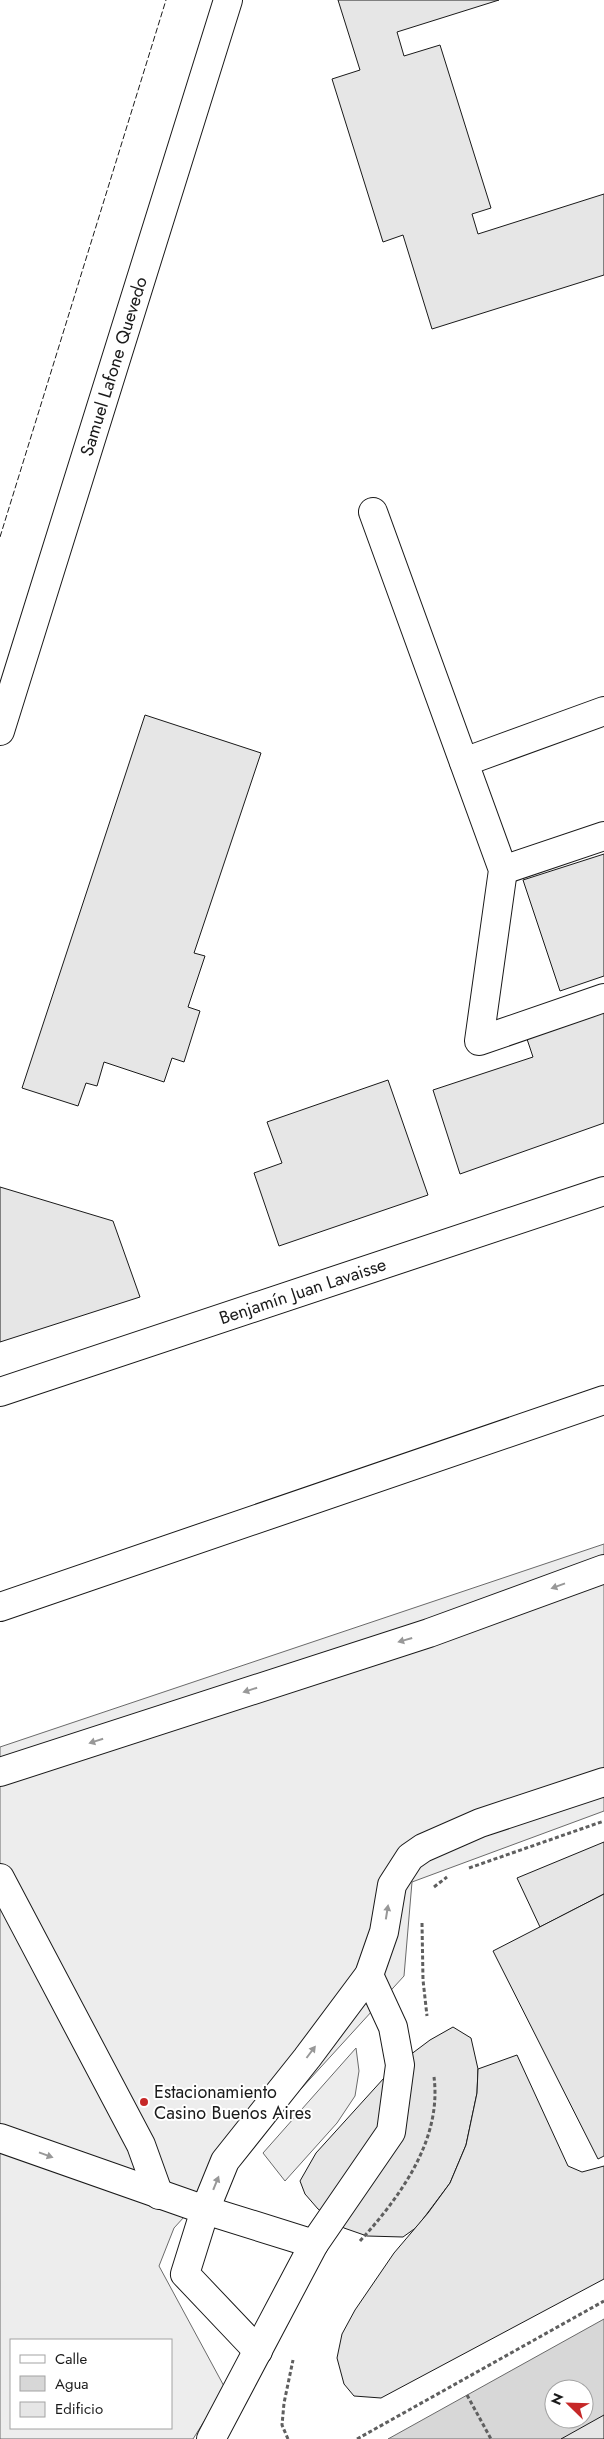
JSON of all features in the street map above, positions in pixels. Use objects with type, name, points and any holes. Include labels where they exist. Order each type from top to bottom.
[{"type":"street","name":"Samuel Lafone Quevedo","points":[[0,731],[228,0]]},
{"type":"street","points":[[373,512],[503,870],[479,1040],[604,998]]},
{"type":"street","points":[[464,762],[604,711]]},
{"type":"street","points":[[503,870],[604,836]]},
{"type":"street","name":"Benjamín Juan Lavaisse","points":[[0,1392],[604,1191]]},
{"type":"street","points":[[0,1607],[604,1400]]},
{"type":"street","points":[[0,1772],[429,1633],[604,1569]]},
{"type":"street","points":[[258,2351],[185,2274],[205,2210],[225,2161],[307,2058],[369,1975],[384,1932],[392,1885],[410,1857],[423,1848],[480,1823],[604,1782]]},
{"type":"street","points":[[0,1878],[141,2145],[159,2196]]},
{"type":"street","points":[[210,2439],[314,2244],[391,2132],[400,2065],[393,2028],[369,1975]]},
{"type":"street","points":[[0,2138],[159,2196],[314,2244]]},
{"type":"path","points":[[357,2439],[604,2301]]},
{"type":"path","points":[[467,2395],[491,2439]]},
{"type":"shaded area","name":"Estacionamiento Casino Buenos Aires","points":[[604,1544],[604,1811],[412,1882],[404,1976],[174,2228],[159,2266],[225,2388],[193,2439],[0,2439],[0,1747]]},
{"type":"shaded area","points":[[356,2048],[359,2071],[355,2096],[337,2123],[285,2181],[263,2153]]},
{"type":"water","points":[[604,2319],[604,2439],[388,2439]]},
{"type":"building","points":[[338,0],[499,0],[397,32],[404,56],[440,45],[491,208],[472,214],[478,234],[604,194],[604,275],[432,329],[403,235],[383,242],[332,79],[360,70]]},
{"type":"building","points":[[145,715],[261,753],[194,953],[205,956],[188,1007],[200,1011],[184,1062],[172,1058],[164,1082],[104,1062],[97,1086],[86,1083],[78,1106],[22,1088]]},
{"type":"building","points":[[604,854],[604,976],[560,991],[523,880]]},
{"type":"building","points":[[604,1000],[604,1123],[460,1174],[433,1090],[533,1057],[523,1027]]},
{"type":"building","points":[[388,1080],[428,1195],[279,1246],[254,1173],[282,1163],[267,1122]]},
{"type":"building","points":[[0,1187],[113,1221],[140,1297],[0,1342]]},
{"type":"building","points":[[604,1842],[604,1894],[540,1927],[517,1878]]},
{"type":"building","points":[[604,1894],[604,2156],[598,2159],[493,1951]]},
{"type":"building","points":[[453,2027],[471,2038],[478,2069],[477,2093],[466,2145],[450,2183],[417,2227],[403,2237],[367,2236],[344,2228],[318,2209],[305,2194],[300,2181],[316,2153],[394,2067],[430,2040]]},
{"type":"building","points":[[517,2055],[568,2166],[582,2172],[604,2166],[604,2279],[381,2398],[354,2396],[344,2384],[337,2358],[342,2334],[355,2310],[394,2253],[428,2213],[450,2183],[466,2145],[477,2093],[478,2069]]},
{"type":"building","points":[[604,2415],[604,2439],[561,2439],[579,2429],[594,2429],[594,2421]]},
{"type":"fence","points":[[0,537],[166,0]]},
{"type":"place","name":"Estacionamiento Casino Buenos Aires","points":[[144,2102]]}]
